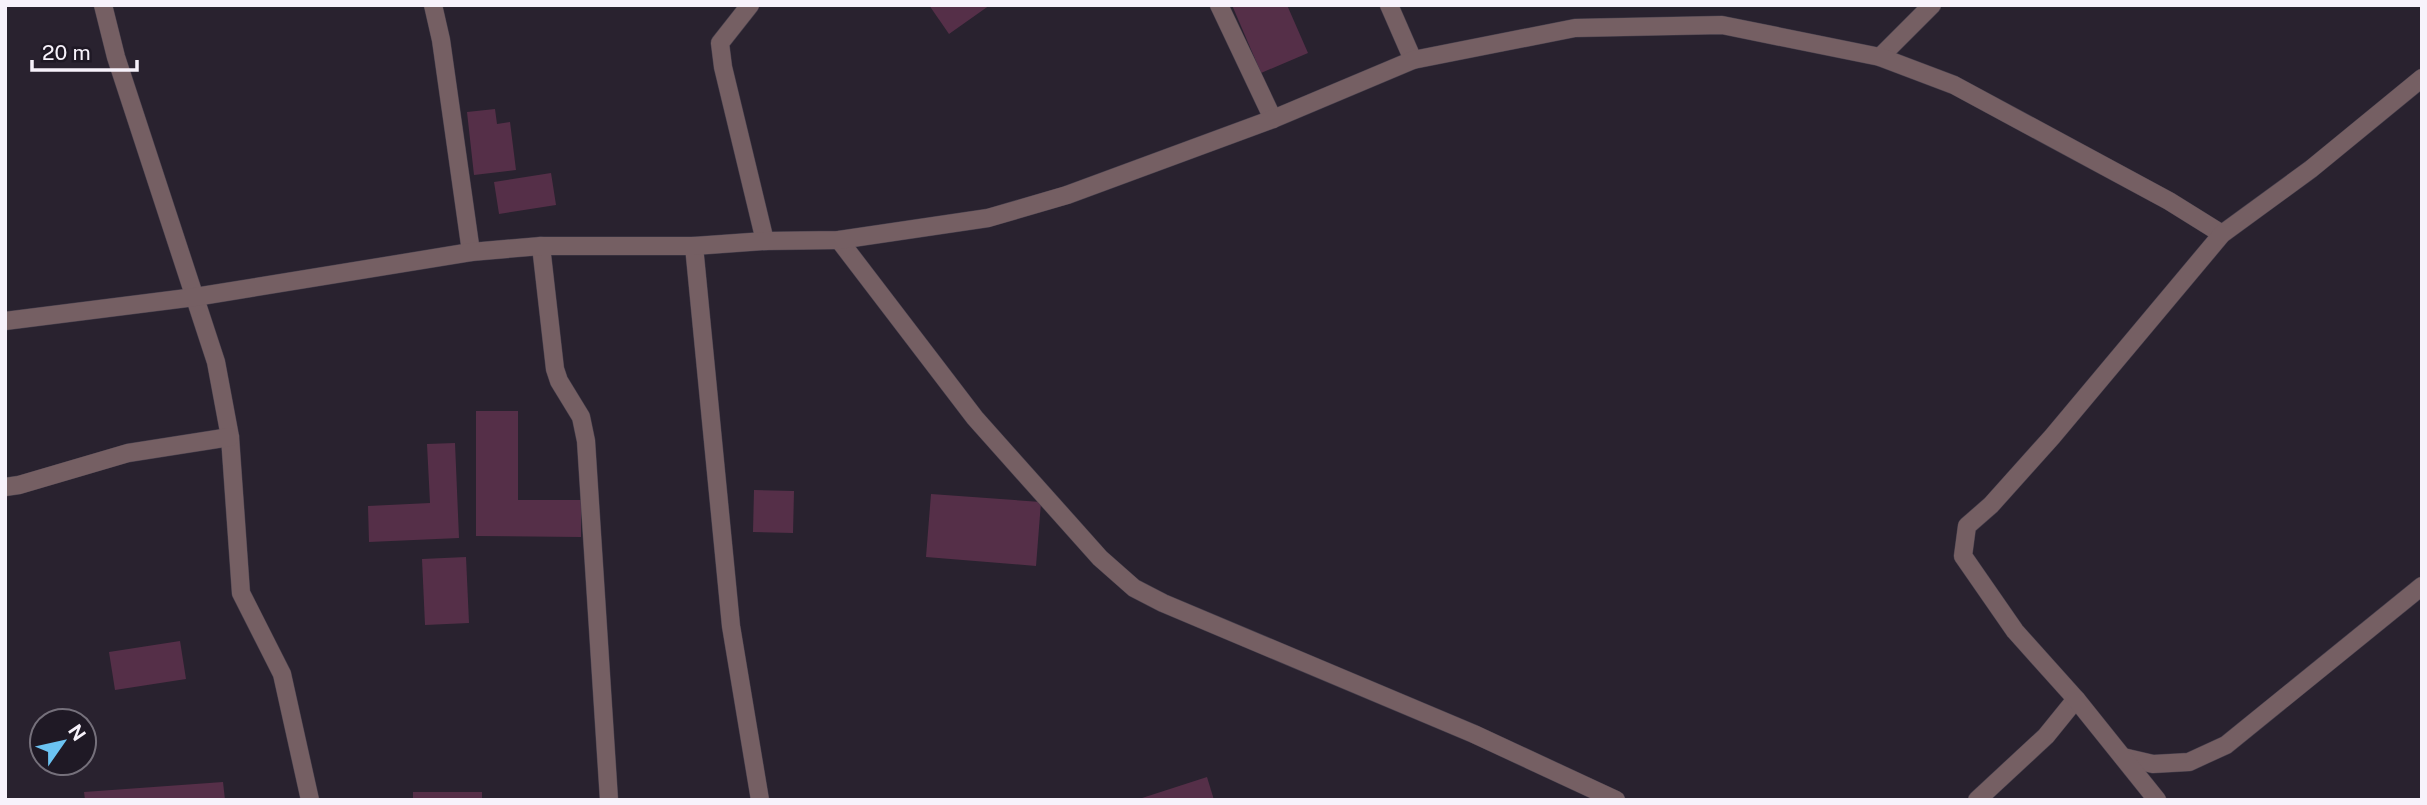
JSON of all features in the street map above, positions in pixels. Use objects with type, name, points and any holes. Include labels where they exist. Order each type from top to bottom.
[{"type":"street","points":[[103,5],[116,57],[216,362],[230,437],[242,593],[282,674],[310,800]]},
{"type":"street","points":[[433,5],[441,40],[471,252]]},
{"type":"street","points":[[750,5],[720,43],[723,67],[765,241]]},
{"type":"street","points":[[1219,5],[1273,119]]},
{"type":"street","points":[[1389,5],[1413,60]]},
{"type":"street","points":[[1880,57],[1932,5]]},
{"type":"street","points":[[5,321],[195,297],[471,252],[541,246],[694,246],[839,240],[989,218],[1068,195],[1273,119],[1413,60],[1575,27],[1722,24],[1880,57],[1954,85],[2169,201],[2222,234]]},
{"type":"street","points":[[2157,800],[2076,699],[2015,631],[1963,556],[1967,526],[1991,505],[2052,437],[2222,234],[2311,169],[2422,78]]},
{"type":"street","points":[[839,240],[975,418],[1100,558],[1134,588],[1163,603],[1474,734],[1616,800]]},
{"type":"street","points":[[541,246],[555,369],[559,381],[581,417],[586,441],[609,800]]},
{"type":"street","points":[[694,246],[731,626],[760,800]]},
{"type":"street","points":[[5,487],[128,453],[230,437]]},
{"type":"street","points":[[2123,757],[2153,764],[2189,762],[2226,745],[2422,586]]},
{"type":"street","points":[[1977,800],[2046,736],[2076,699]]},
{"type":"building","points":[[929,5],[990,5],[949,34]]},
{"type":"building","points":[[1232,5],[1287,5],[1308,53],[1261,73]]},
{"type":"building","points":[[495,109],[497,124],[510,122],[516,170],[474,175],[467,112]]},
{"type":"building","points":[[551,173],[556,205],[499,214],[494,182]]},
{"type":"building","points":[[476,411],[518,411],[518,500],[581,500],[581,537],[476,536]]},
{"type":"building","points":[[455,443],[459,538],[369,542],[368,506],[430,503],[427,444]]},
{"type":"building","points":[[754,490],[794,491],[793,533],[753,532]]},
{"type":"building","points":[[931,494],[1041,502],[1036,566],[926,557]]},
{"type":"building","points":[[466,557],[469,623],[425,625],[422,559]]},
{"type":"building","points":[[180,641],[186,679],[115,690],[109,652]]},
{"type":"building","points":[[1207,777],[1214,800],[1139,800],[1139,799]]},
{"type":"building","points":[[223,782],[225,800],[85,800],[84,792]]},
{"type":"building","points":[[413,792],[482,792],[482,800],[413,800]]}]
